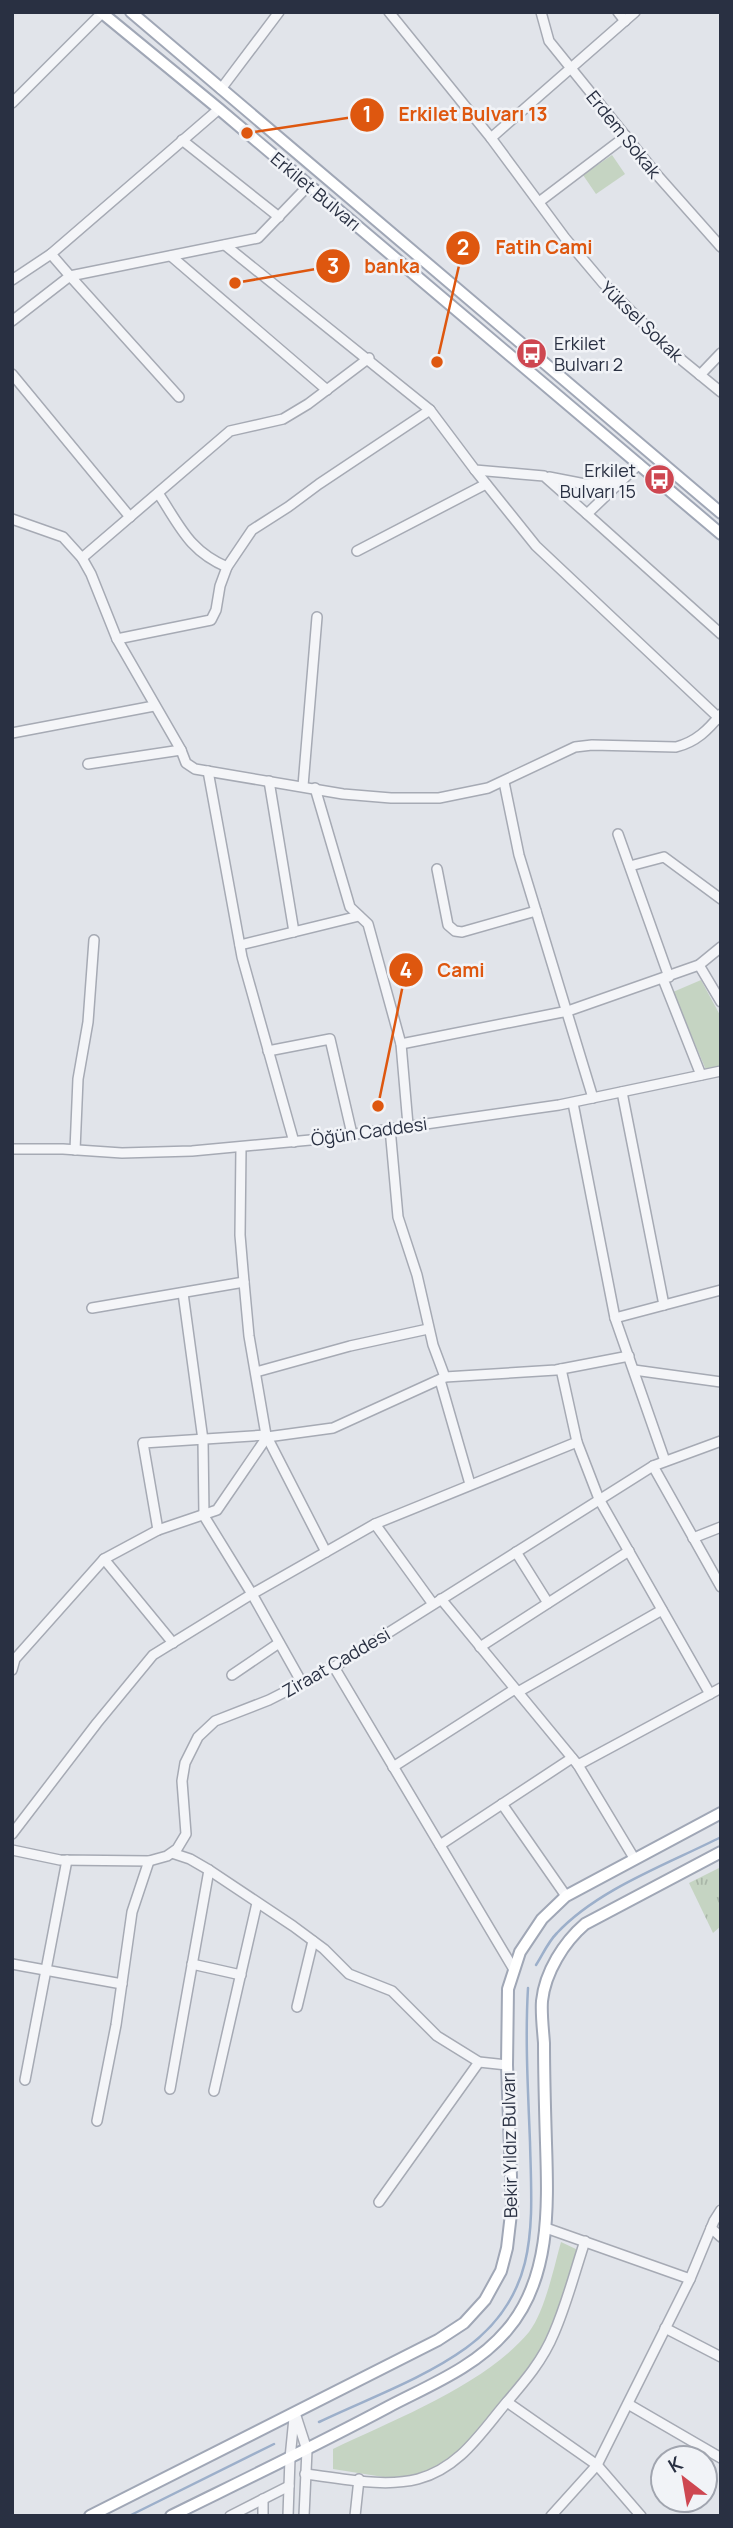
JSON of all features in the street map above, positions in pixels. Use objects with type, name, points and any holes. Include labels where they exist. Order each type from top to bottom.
[{"type":"main road","name":"Erkilet Bulvarı","points":[[131,12],[721,513]]},
{"type":"main road","name":"Erkilet Bulvarı","points":[[102,13],[721,534]]},
{"type":"main road","name":"Bekir Yıldız Bulvarı","points":[[90,2516],[447,2335],[471,2316],[491,2291],[504,2260],[512,2205],[507,2065],[508,1989],[520,1952],[537,1925],[566,1896],[721,1813]]},
{"type":"main road","name":"Bekir Yıldız Bulvarı","points":[[171,2516],[307,2450],[456,2372],[495,2343],[513,2323],[526,2301],[539,2263],[546,2228],[548,2181],[542,2000],[553,1967],[568,1942],[585,1924],[721,1852]]},
{"type":"street","points":[[221,89],[279,12]]},
{"type":"street","name":"Yüksel Sokak","points":[[389,12],[603,283],[648,330],[721,392]]},
{"type":"street","name":"Erdem Sokak","points":[[541,12],[549,41],[721,247]]},
{"type":"street","points":[[618,12],[625,21]]},
{"type":"street","points":[[491,138],[635,12]]},
{"type":"street","points":[[12,103],[102,13]]},
{"type":"street","points":[[12,280],[51,254],[219,109]]},
{"type":"street","points":[[539,202],[626,136]]},
{"type":"street","points":[[182,140],[279,217]]},
{"type":"street","points":[[12,321],[69,276],[258,238],[309,186]]},
{"type":"street","points":[[12,519],[63,537],[82,558],[117,639],[190,766],[367,797],[439,798],[472,793],[504,782],[575,747],[684,745],[700,736],[720,718],[536,547],[430,410],[369,358],[225,245]]},
{"type":"street","points":[[51,254],[179,397]]},
{"type":"street","points":[[171,256],[327,390]]},
{"type":"street","points":[[700,375],[721,353]]},
{"type":"street","points":[[82,558],[230,431],[283,419],[369,358]]},
{"type":"street","points":[[12,374],[130,517]]},
{"type":"street","points":[[117,639],[211,620],[227,567],[252,530],[430,410]]},
{"type":"street","points":[[587,514],[639,464]]},
{"type":"street","points":[[475,470],[544,476],[585,484],[621,481]]},
{"type":"street","points":[[544,476],[721,634]]},
{"type":"street","points":[[357,551],[486,484]]},
{"type":"street","points":[[158,493],[194,547],[208,559],[227,567]]},
{"type":"street","points":[[303,786],[317,617]]},
{"type":"street","points":[[12,733],[154,706]]},
{"type":"street","points":[[88,764],[181,750]]},
{"type":"street","points":[[208,771],[240,945],[294,1142]]},
{"type":"street","points":[[269,781],[294,932]]},
{"type":"street","points":[[504,782],[519,855],[593,1098]]},
{"type":"street","points":[[315,788],[350,907],[368,924],[401,1044],[408,1125]]},
{"type":"street","points":[[618,834],[701,1075]]},
{"type":"street","points":[[630,866],[664,857],[721,899]]},
{"type":"street","points":[[437,869],[448,925],[455,931],[462,933],[536,911]]},
{"type":"street","points":[[240,945],[359,916]]},
{"type":"street","points":[[75,1150],[77,1091],[88,1022],[94,940]]},
{"type":"street","points":[[401,1044],[568,1011],[699,965],[721,947]]},
{"type":"street","points":[[699,965],[721,1002]]},
{"type":"street","points":[[268,1051],[330,1038],[352,1134]]},
{"type":"street","name":"Öğün Caddesi","points":[[12,1149],[122,1153],[192,1152],[294,1142],[573,1103],[721,1071]]},
{"type":"street","points":[[622,1092],[664,1305]]},
{"type":"street","points":[[573,1103],[615,1318],[665,1461]]},
{"type":"street","points":[[390,1128],[398,1217],[417,1275],[428,1329],[470,1484]]},
{"type":"street","points":[[241,1147],[240,1235],[244,1282],[249,1336],[266,1436],[326,1552]]},
{"type":"street","points":[[92,1308],[244,1282]]},
{"type":"street","points":[[615,1318],[721,1290]]},
{"type":"street","points":[[183,1293],[203,1440],[204,1516],[302,1683]]},
{"type":"street","points":[[256,1372],[350,1346],[428,1329]]},
{"type":"street","points":[[158,1530],[143,1443],[266,1436],[333,1428],[442,1379],[561,1369],[629,1356]]},
{"type":"street","points":[[561,1369],[577,1442],[599,1499],[710,1695]]},
{"type":"street","points":[[634,1370],[721,1382]]},
{"type":"street","points":[[12,1670],[14,1659],[104,1559],[158,1530],[204,1516],[222,1506],[266,1436]]},
{"type":"street","name":"Ziraat Caddesi","points":[[172,1853],[186,1834],[183,1772],[189,1754],[198,1737],[221,1716],[269,1700],[334,1667],[653,1466],[721,1441]]},
{"type":"street","points":[[12,1834],[153,1655],[252,1594],[375,1524],[577,1442]]},
{"type":"street","points":[[653,1466],[721,1587]]},
{"type":"street","points":[[375,1524],[437,1602],[480,1647],[575,1761],[634,1858]]},
{"type":"street","points":[[693,1538],[721,1527]]},
{"type":"street","points":[[480,1647],[629,1551]]},
{"type":"street","points":[[516,1552],[548,1604]]},
{"type":"street","points":[[104,1559],[173,1643]]},
{"type":"street","points":[[394,1766],[517,1691],[662,1610]]},
{"type":"street","points":[[232,1675],[279,1643]]},
{"type":"street","points":[[334,1667],[513,1968]]},
{"type":"street","points":[[440,1845],[575,1761],[721,1688]]},
{"type":"street","points":[[502,1804],[566,1896]]},
{"type":"street","points":[[12,1850],[67,1860],[149,1861],[172,1853],[190,1859],[313,1941],[349,1974],[398,1995],[430,2031],[479,2062],[507,2065]]},
{"type":"street","points":[[25,2080],[67,1860]]},
{"type":"street","points":[[97,2121],[132,1912],[149,1861]]},
{"type":"street","points":[[170,2089],[209,1870]]},
{"type":"street","points":[[214,2091],[257,1903]]},
{"type":"street","points":[[297,2007],[313,1941]]},
{"type":"street","points":[[12,1964],[122,1984]]},
{"type":"street","points":[[192,1964],[241,1975]]},
{"type":"street","points":[[379,2202],[479,2062]]},
{"type":"street","points":[[551,2516],[597,2465],[690,2279],[721,2210]]},
{"type":"street","points":[[546,2228],[690,2279]]},
{"type":"street","points":[[711,2228],[721,2237]]},
{"type":"street","points":[[305,2474],[396,2482],[436,2472],[453,2462],[469,2448],[532,2372],[548,2346],[585,2241]]},
{"type":"street","points":[[665,2328],[721,2357]]},
{"type":"street","points":[[507,2402],[597,2465],[641,2516]]},
{"type":"street","points":[[628,2404],[721,2458]]},
{"type":"street","points":[[295,2413],[307,2450],[304,2516]]},
{"type":"street","points":[[288,2516],[295,2413]]},
{"type":"street","points":[[355,2516],[359,2479]]},
{"type":"street","points":[[230,2516],[289,2486]]},
{"type":"street","points":[[262,2516],[263,2499]]},
{"type":"green space","points":[[612,155],[625,174],[596,194],[583,175]]},
{"type":"green space","points":[[701,980],[721,1017],[721,1065],[706,1070],[673,992]]},
{"type":"green space","points":[[721,1867],[721,1926],[713,1933],[689,1883]]},
{"type":"green space","points":[[561,2242],[578,2250],[548,2348],[477,2446],[432,2471],[396,2479],[333,2469],[333,2449],[438,2399],[489,2368],[510,2351],[529,2332],[540,2313]]},
{"type":"waterway","points":[[536,1965],[557,1933],[592,1903],[634,1879],[721,1837]]},
{"type":"waterway","points":[[319,2422],[413,2379],[466,2348],[490,2327],[507,2305],[519,2281],[530,2229],[531,2201],[528,1988]]},
{"type":"waterway","points":[[129,2516],[274,2444]]},
{"type":"place","name":"Erkilet Bulvarı 13","points":[[247,133]]},
{"type":"place","name":"banka","points":[[235,283]]},
{"type":"place","name":"Erkilet Bulvarı 2","points":[[531,353]]},
{"type":"place","name":"Fatih Cami","points":[[437,362]]},
{"type":"place","name":"Erkilet Bulvarı 15","points":[[659,480]]},
{"type":"place","name":"Cami","points":[[378,1106]]}]
